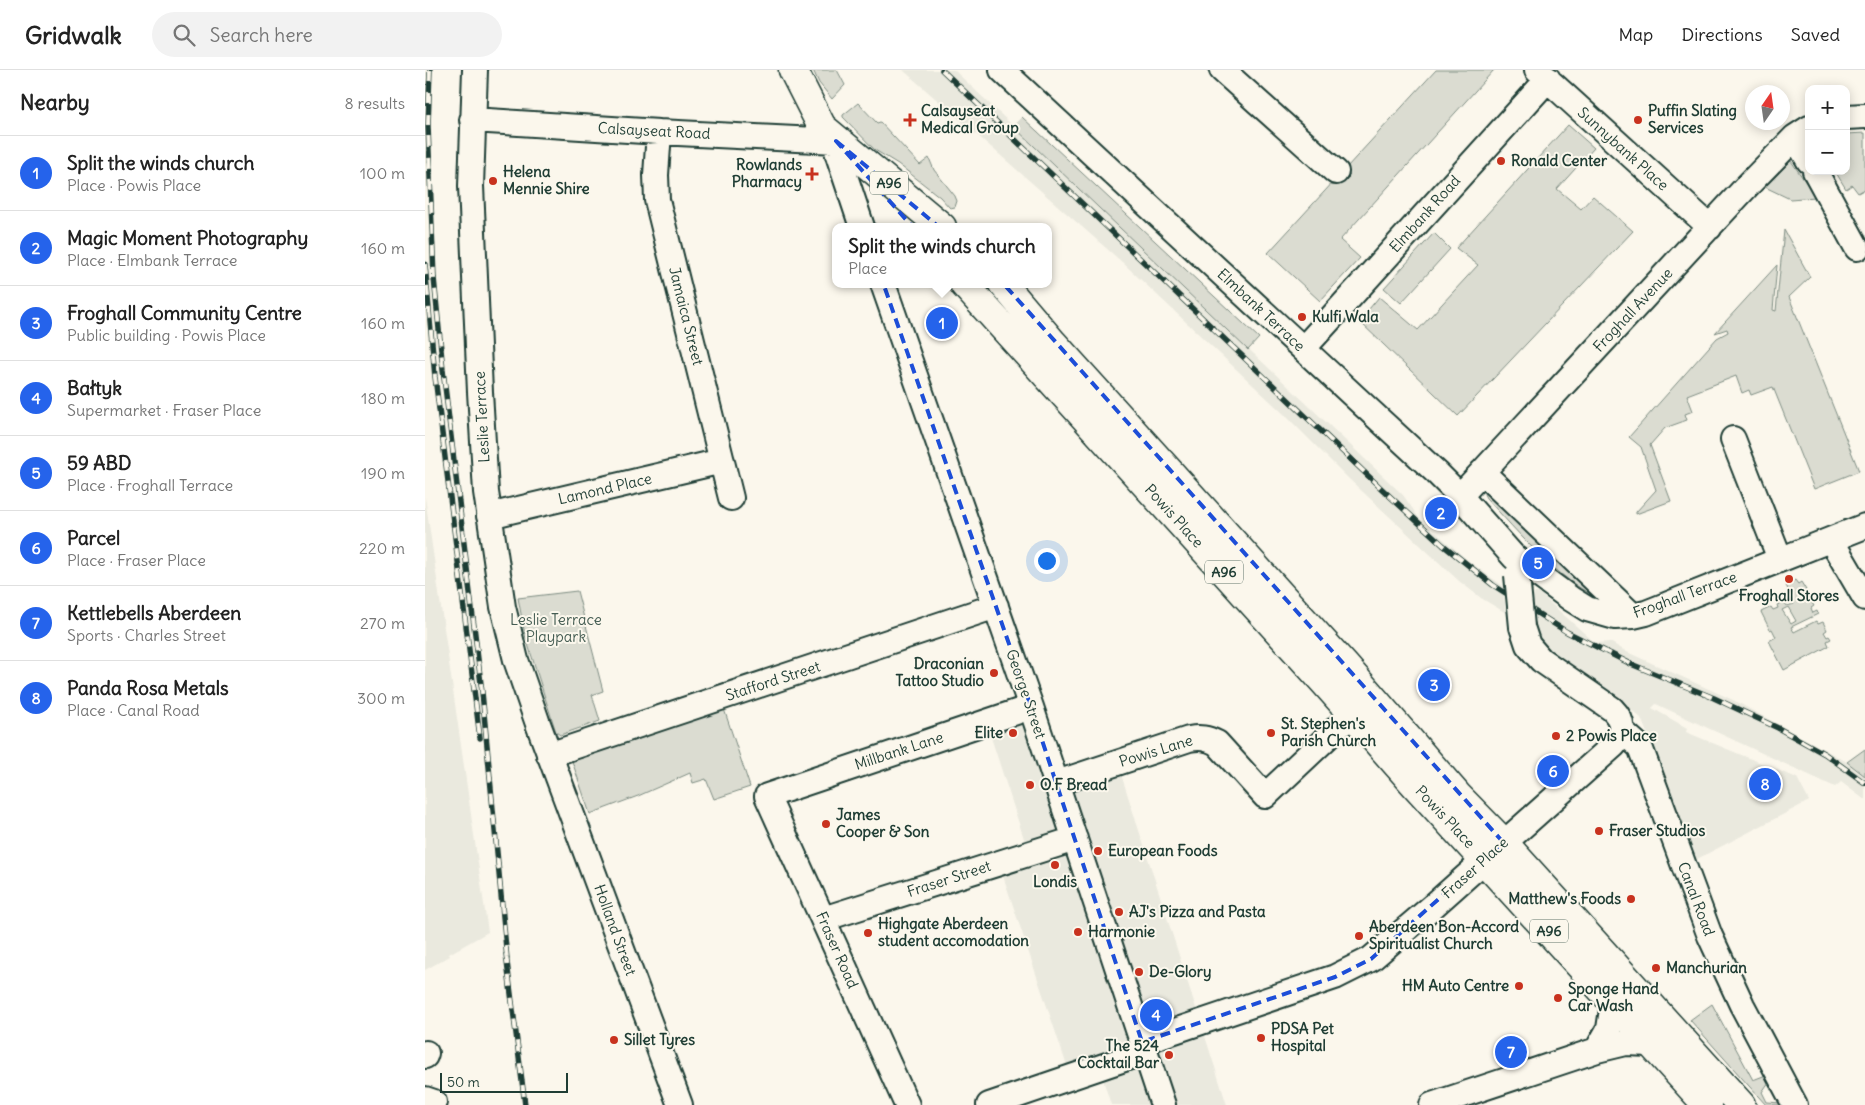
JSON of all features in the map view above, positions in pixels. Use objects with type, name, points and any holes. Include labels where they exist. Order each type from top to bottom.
[{"type":"main road","name":"A96","points":[[793,70],[819,123],[907,223]]},
{"type":"main road","name":"A96","points":[[836,141],[937,223]]},
{"type":"main road","name":"Powis Place","points":[[968,288],[1416,786],[1494,851]]},
{"type":"main road","name":"Powis Place","points":[[1006,288],[1053,343],[1340,659],[1464,803],[1494,851]]},
{"type":"main road","name":"A96","points":[[1494,851],[1613,1003],[1707,1105]]},
{"type":"main road","name":"A96","points":[[1494,851],[1741,1105]]},
{"type":"street","name":"Leslie Terrace","points":[[475,70],[471,186],[480,392],[489,516],[503,607],[509,633],[526,690],[549,755]]},
{"type":"street","name":"Elmbank Terrace","points":[[1002,70],[1460,496],[1516,566]]},
{"type":"street","points":[[1222,70],[1336,172]]},
{"type":"street","name":"Elmbank Road","points":[[1303,349],[1543,75]]},
{"type":"street","name":"Sunnybank Place","points":[[1543,75],[1710,227]]},
{"type":"street","points":[[1850,117],[1865,116]]},
{"type":"street","name":"Calsayseat Road","points":[[473,120],[836,141]]},
{"type":"street","name":"Jamaica Street","points":[[659,132],[656,174],[657,200],[731,498]]},
{"type":"street","points":[[1802,132],[1805,144]]},
{"type":"street","name":"Froghall Avenue","points":[[1460,496],[1710,227],[1802,132]]},
{"type":"street","points":[[836,141],[838,155],[861,223]]},
{"type":"street","points":[[1817,175],[1857,248]]},
{"type":"street","name":"George Street","points":[[884,288],[1031,707],[1163,1105]]},
{"type":"street","points":[[1733,439],[1780,559]]},
{"type":"street","name":"Lamond Place","points":[[489,516],[722,461]]},
{"type":"street","points":[[1483,472],[1633,616]]},
{"type":"street","name":"Froghall Terrace","points":[[1516,566],[1549,584],[1587,609],[1615,616],[1633,616],[1661,607],[1865,526]]},
{"type":"street","points":[[1831,540],[1865,598]]},
{"type":"street","name":"Canal Road","points":[[1516,566],[1522,626],[1528,645],[1534,654],[1555,671],[1613,710],[1621,720],[1621,731],[1640,747],[1713,943],[1742,1005],[1795,1105]]},
{"type":"street","name":"Stafford Street","points":[[549,755],[996,606]]},
{"type":"street","name":"Millbank Lane","points":[[767,796],[1031,707]]},
{"type":"street","name":"Powis Lane","points":[[1057,784],[1189,739],[1200,737],[1217,743],[1265,796],[1352,714]]},
{"type":"street","name":"Fraser Place","points":[[989,1105],[1335,977],[1363,964],[1432,907],[1610,748],[1618,739],[1621,731]]},
{"type":"street","name":"Holland Street","points":[[549,755],[680,1105]]},
{"type":"street","name":"Fraser Road","points":[[767,796],[907,1105]]},
{"type":"street","name":"Fraser Street","points":[[823,919],[1075,839]]},
{"type":"street","points":[[1597,1050],[1609,1029],[1613,1003]]},
{"type":"street","points":[[1432,1105],[1597,1050],[1626,1043],[1650,1044]]},
{"type":"highlighted area","points":[[836,141],[993,272],[1503,842],[1371,959],[1335,977],[1142,1042],[1031,707],[881,277],[897,254],[926,242]]},
{"type":"shaded area","points":[[903,70],[954,70],[1403,495],[1419,518],[1471,563],[1503,586],[1506,613],[1481,598],[1459,581],[1350,480],[1285,415],[1122,262]]},
{"type":"shaded area","points":[[425,497],[488,932],[425,970]]},
{"type":"shaded area","points":[[1535,593],[1539,593],[1593,641],[1597,643],[1610,642],[1627,652],[1733,700],[1847,762],[1865,776],[1865,800],[1841,782],[1835,787],[1656,704],[1652,708],[1687,728],[1686,732],[1797,778],[1809,801],[1695,860],[1677,808],[1641,718],[1541,644],[1534,630],[1530,599]]},
{"type":"shaded area","points":[[1031,707],[1057,783],[1119,768],[1227,1105],[1111,1105],[1096,1057],[1067,1066],[999,864],[1029,854],[986,722]]},
{"type":"green space","points":[[813,70],[837,70],[845,85],[832,99],[819,83]]},
{"type":"green space","points":[[1436,70],[1494,70],[1340,240],[1360,258],[1320,301],[1268,253]]},
{"type":"green space","points":[[858,103],[877,123],[880,122],[920,165],[929,158],[934,170],[955,196],[957,201],[955,207],[950,208],[940,197],[898,164],[875,150],[843,117]]},
{"type":"green space","points":[[1022,117],[1259,338],[1248,350],[1013,126]]},
{"type":"green space","points":[[1568,125],[1594,148],[1557,189],[1581,209],[1593,196],[1633,231],[1458,416],[1359,321],[1379,297],[1418,330],[1478,265],[1456,248]]},
{"type":"green space","points":[[1865,133],[1865,189],[1858,193],[1852,185],[1846,189],[1837,175],[1850,175],[1850,134]]},
{"type":"green space","points":[[1791,161],[1816,197],[1790,199],[1765,187]]},
{"type":"green space","points":[[1784,230],[1810,277],[1789,297],[1859,471],[1814,489],[1773,387],[1751,395],[1749,390],[1742,393],[1736,376],[1687,395],[1693,411],[1685,414],[1687,420],[1665,428],[1650,445],[1671,501],[1636,514],[1656,490],[1641,447],[1629,437],[1717,338],[1728,332],[1727,329],[1715,333],[1777,265],[1773,310],[1776,311]]},
{"type":"green space","points":[[1434,233],[1450,249],[1401,303],[1384,288]]},
{"type":"green space","points":[[1485,491],[1602,600],[1570,581],[1539,555],[1486,498]]},
{"type":"green space","points":[[1795,580],[1798,584],[1801,582],[1806,590],[1802,593],[1805,600],[1809,598],[1814,606],[1811,608],[1813,613],[1817,611],[1818,614],[1791,627],[1794,632],[1816,621],[1818,624],[1823,622],[1827,630],[1824,632],[1831,639],[1827,641],[1829,646],[1784,670],[1769,641],[1776,637],[1772,629],[1770,630],[1761,612],[1771,607],[1773,610],[1778,608],[1777,605],[1784,601],[1787,606],[1794,604],[1786,585]],"holes":[[[1788,607],[1796,621],[1791,624],[1782,610]]]},
{"type":"green space","name":"Leslie Terrace Playpark","points":[[577,591],[603,691],[592,695],[600,721],[560,735],[556,732],[525,635],[518,598]]},
{"type":"green space","points":[[724,709],[750,787],[714,799],[706,779],[693,783],[690,773],[638,796],[590,814],[572,761]]},
{"type":"green space","points":[[1865,749],[1865,776],[1847,762]]},
{"type":"green space","points":[[1712,1004],[1753,1080],[1766,1075],[1769,1082],[1762,1092],[1767,1102],[1781,1103],[1781,1105],[1766,1105],[1690,1020]]},
{"type":"railway","points":[[430,70],[428,126],[434,278],[443,370],[482,692],[507,959]]},
{"type":"railway","points":[[942,70],[1383,490],[1443,545],[1493,585],[1567,632],[1631,664],[1714,698],[1778,728],[1825,754],[1865,783]]},
{"type":"railway","points":[[425,264],[435,377],[480,738]]},
{"type":"railway","points":[[506,954],[525,1105]]},
{"type":"place","name":"Calsayseat Medical Group","points":[[910,120]]},
{"type":"place","name":"Puffin Slating Services","points":[[1638,120]]},
{"type":"place","name":"Ronald Center","points":[[1501,161]]},
{"type":"place","name":"Rowlands Pharmacy","points":[[812,174]]},
{"type":"place","name":"Helena Mennie Shire","points":[[493,181]]},
{"type":"place","name":"Kulfi Wala","points":[[1302,317]]},
{"type":"place","name":"Split the winds church","points":[[942,323]]},
{"type":"place","name":"Magic Moment Photography","points":[[1441,513]]},
{"type":"place","name":"59 ABD","points":[[1538,563]]},
{"type":"place","name":"Froghall Stores","points":[[1789,579]]},
{"type":"place","name":"Draconian Tattoo Studio","points":[[994,673]]},
{"type":"place","name":"Froghall Community Centre","points":[[1434,685]]},
{"type":"place","name":"Elite","points":[[1013,733]]},
{"type":"place","name":"St. Stephen's Parish Church","points":[[1271,733]]},
{"type":"place","name":"2 Powis Place","points":[[1556,736]]},
{"type":"place","name":"Parcel","points":[[1553,771]]},
{"type":"place","name":"Panda Rosa Metals","points":[[1765,784]]},
{"type":"place","name":"O.F Bread","points":[[1030,785]]},
{"type":"place","name":"James Cooper & Son","points":[[826,824]]},
{"type":"place","name":"Fraser Studios","points":[[1599,831]]},
{"type":"place","name":"European Foods","points":[[1098,851]]},
{"type":"place","name":"Londis","points":[[1055,865]]},
{"type":"place","name":"Matthew's Foods","points":[[1631,899]]},
{"type":"place","name":"AJ's Pizza and Pasta","points":[[1119,912]]},
{"type":"place","name":"Harmonie","points":[[1078,932]]},
{"type":"place","name":"Highgate Aberdeen student accomodation","points":[[868,933]]},
{"type":"place","name":"Aberdeen Bon-Accord Spiritualist Church","points":[[1359,936]]},
{"type":"place","name":"Manchurian","points":[[1656,968]]},
{"type":"place","name":"De-Glory","points":[[1139,972]]},
{"type":"place","name":"HM Auto Centre","points":[[1519,986]]},
{"type":"place","name":"Sponge Hand Car Wash","points":[[1558,998]]},
{"type":"place","name":"Bałtyk","points":[[1156,1015]]},
{"type":"place","name":"PDSA Pet Hospital","points":[[1261,1038]]},
{"type":"place","name":"Sillet Tyres","points":[[614,1040]]},
{"type":"place","name":"Kettlebells Aberdeen","points":[[1511,1052]]},
{"type":"place","name":"The 524 Cocktail Bar","points":[[1169,1055]]}]
